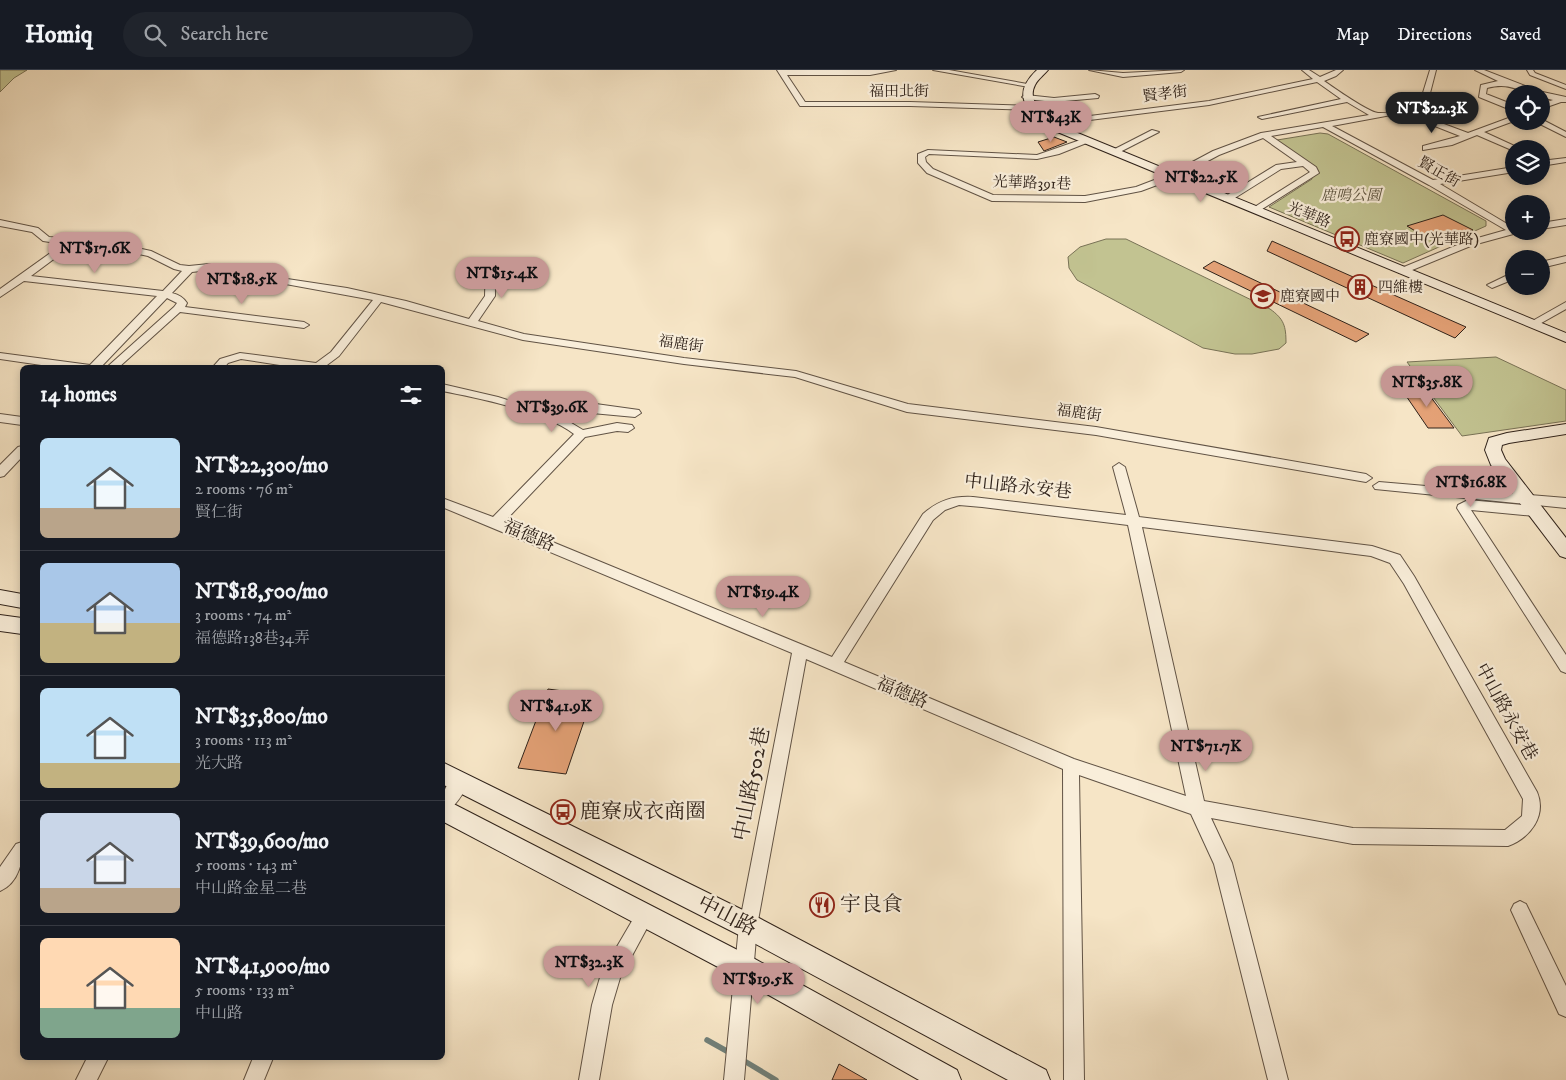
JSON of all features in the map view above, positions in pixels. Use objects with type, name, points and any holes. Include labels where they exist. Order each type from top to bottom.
[{"type":"street","name":"福田北街","points":[[781,72],[870,72],[893,70]]},
{"type":"street","name":"福田北街","points":[[936,70],[1029,85]]},
{"type":"street","points":[[1043,70],[1033,78],[1026,97],[1054,100],[1095,96]]},
{"type":"street","points":[[1092,70],[1123,75],[1181,70]]},
{"type":"street","points":[[1305,70],[1348,100],[1377,116]]},
{"type":"street","name":"賢孝街","points":[[1050,123],[1209,103],[1320,80],[1334,75],[1340,70]]},
{"type":"street","points":[[1173,176],[1216,153],[1264,135],[1403,111],[1424,97],[1431,82],[1433,70]]},
{"type":"street","points":[[1478,70],[1510,83],[1564,100]]},
{"type":"street","points":[[1530,70],[1532,74],[1566,87]]},
{"type":"street","points":[[1547,70],[1549,74],[1566,80]]},
{"type":"street","name":"福田北街","points":[[781,72],[803,104],[910,104],[1033,108]]},
{"type":"street","points":[[1505,104],[1482,95],[1484,87],[1498,83],[1510,83]]},
{"type":"street","name":"光華路","points":[[1026,97],[1033,108],[1050,123],[1086,140],[1566,338]]},
{"type":"street","points":[[1262,116],[1348,100]]},
{"type":"street","points":[[1550,104],[1564,100]]},
{"type":"street","points":[[1403,111],[1468,136]]},
{"type":"street","points":[[1426,148],[1468,136],[1505,121]]},
{"type":"street","name":"賢正街","points":[[1323,124],[1432,183],[1505,226]]},
{"type":"street","points":[[1550,126],[1566,135]]},
{"type":"street","points":[[1113,152],[1155,132]]},
{"type":"street","points":[[1477,132],[1505,144]]},
{"type":"street","points":[[1256,210],[1315,173],[1314,169],[1264,135]]},
{"type":"street","name":"光華路391巷","points":[[1086,140],[1056,152],[1037,157],[928,152],[920,156],[922,163],[930,171],[992,198],[1085,199],[1138,189],[1173,176]]},
{"type":"street","points":[[1550,163],[1566,160]]},
{"type":"street","points":[[1227,199],[1279,167],[1304,163]]},
{"type":"street","points":[[1432,183],[1505,171]]},
{"type":"street","points":[[1550,225],[1566,222]]},
{"type":"street","name":"福鹿街","points":[[0,223],[35,230],[46,239],[71,242],[87,240],[151,254],[177,267],[189,269],[209,267],[273,280],[347,291],[524,337],[684,361],[796,374],[907,408],[1096,431],[1366,478]]},
{"type":"street","points":[[1402,270],[1470,243],[1505,233]]},
{"type":"street","points":[[0,294],[71,242]]},
{"type":"street","points":[[1550,263],[1566,260]]},
{"type":"street","points":[[472,323],[490,296],[491,261]]},
{"type":"street","points":[[95,365],[189,269]]},
{"type":"street","points":[[22,278],[165,294],[179,300],[182,304],[178,309],[114,365]]},
{"type":"street","points":[[1492,285],[1505,279]]},
{"type":"street","points":[[324,365],[335,354],[378,298]]},
{"type":"street","points":[[1532,324],[1566,305]]},
{"type":"street","points":[[178,309],[304,325]]},
{"type":"street","points":[[0,356],[69,365]]},
{"type":"street","points":[[220,365],[224,361],[240,356],[293,365]]},
{"type":"street","points":[[445,388],[502,402],[556,420],[577,429],[580,434]]},
{"type":"street","points":[[556,420],[567,404],[592,409],[635,413]]},
{"type":"street","points":[[0,418],[20,421]]},
{"type":"street","points":[[496,522],[580,434],[617,427],[628,428]]},
{"type":"street","points":[[1566,429],[1507,438],[1496,442],[1493,450],[1497,461],[1566,551]]},
{"type":"street","points":[[0,474],[20,452]]},
{"type":"street","points":[[1120,467],[1134,521],[1197,808],[1223,863],[1278,1080]]},
{"type":"street","points":[[1379,486],[1531,505]]},
{"type":"street","name":"中山路永安巷","points":[[835,664],[928,517],[938,506],[954,500],[1372,550],[1395,560],[1410,580],[1531,798],[1530,820],[1508,838],[1352,836],[1197,808],[1071,765]]},
{"type":"street","name":"福德路","points":[[445,503],[496,522],[1071,765]]},
{"type":"street","points":[[1566,503],[1468,505],[1463,508],[1566,667]]},
{"type":"street","points":[[0,597],[20,601]]},
{"type":"street","points":[[0,623],[20,626]]},
{"type":"street","name":"中山路502巷","points":[[734,1080],[748,926],[800,650]]},
{"type":"street","points":[[1071,765],[1074,1080]]},
{"type":"street","points":[[445,799],[452,777]]},
{"type":"street","name":"中山路","points":[[452,777],[748,926],[1036,1080]]},
{"type":"street","name":"中山路","points":[[445,810],[744,967],[947,1080]]},
{"type":"street","points":[[0,882],[20,853]]},
{"type":"street","points":[[1520,910],[1566,1007]]},
{"type":"street","points":[[589,1080],[602,1005],[611,974],[645,915]]},
{"type":"street","points":[[86,1080],[97,1060]]},
{"type":"street","points":[[254,1080],[262,1060]]},
{"type":"green space","points":[[0,70],[27,70],[14,78],[0,92]]},
{"type":"green space","name":"鹿鳴公園","points":[[1320,133],[1328,134],[1486,221],[1486,226],[1403,263],[1269,207],[1312,179],[1309,167],[1271,141]]},
{"type":"green space","points":[[1106,239],[1126,239],[1270,309],[1283,323],[1286,343],[1279,349],[1252,354],[1235,354],[1203,348],[1077,280],[1069,268],[1068,257],[1080,247]]},
{"type":"green space","points":[[1496,357],[1566,390],[1566,421],[1462,436],[1407,362]]},
{"type":"building","points":[[1054,137],[1067,142],[1044,151],[1038,142]]},
{"type":"building","points":[[1443,215],[1473,230],[1454,237],[1438,240],[1427,238],[1407,226]]},
{"type":"building","name":"四維樓","points":[[1272,241],[1466,327],[1455,338],[1267,251]]},
{"type":"building","points":[[1214,261],[1369,334],[1356,342],[1203,268]]},
{"type":"building","points":[[1400,387],[1424,388],[1454,428],[1428,428]]},
{"type":"building","points":[[548,689],[593,695],[566,774],[518,768]]},
{"type":"building","points":[[839,1064],[867,1080],[832,1080]]},
{"type":"waterway","points":[[707,1040],[732,1054]]},
{"type":"waterway","points":[[741,1059],[776,1080]]},
{"type":"place","name":"鹿寮國中(光華路)","points":[[1347,239]]},
{"type":"place","name":"四維樓","points":[[1360,287]]},
{"type":"place","name":"鹿寮國中","points":[[1263,296]]},
{"type":"place","name":"鹿寮成衣商圈","points":[[563,812]]},
{"type":"place","name":"宇良食","points":[[822,905]]}]
